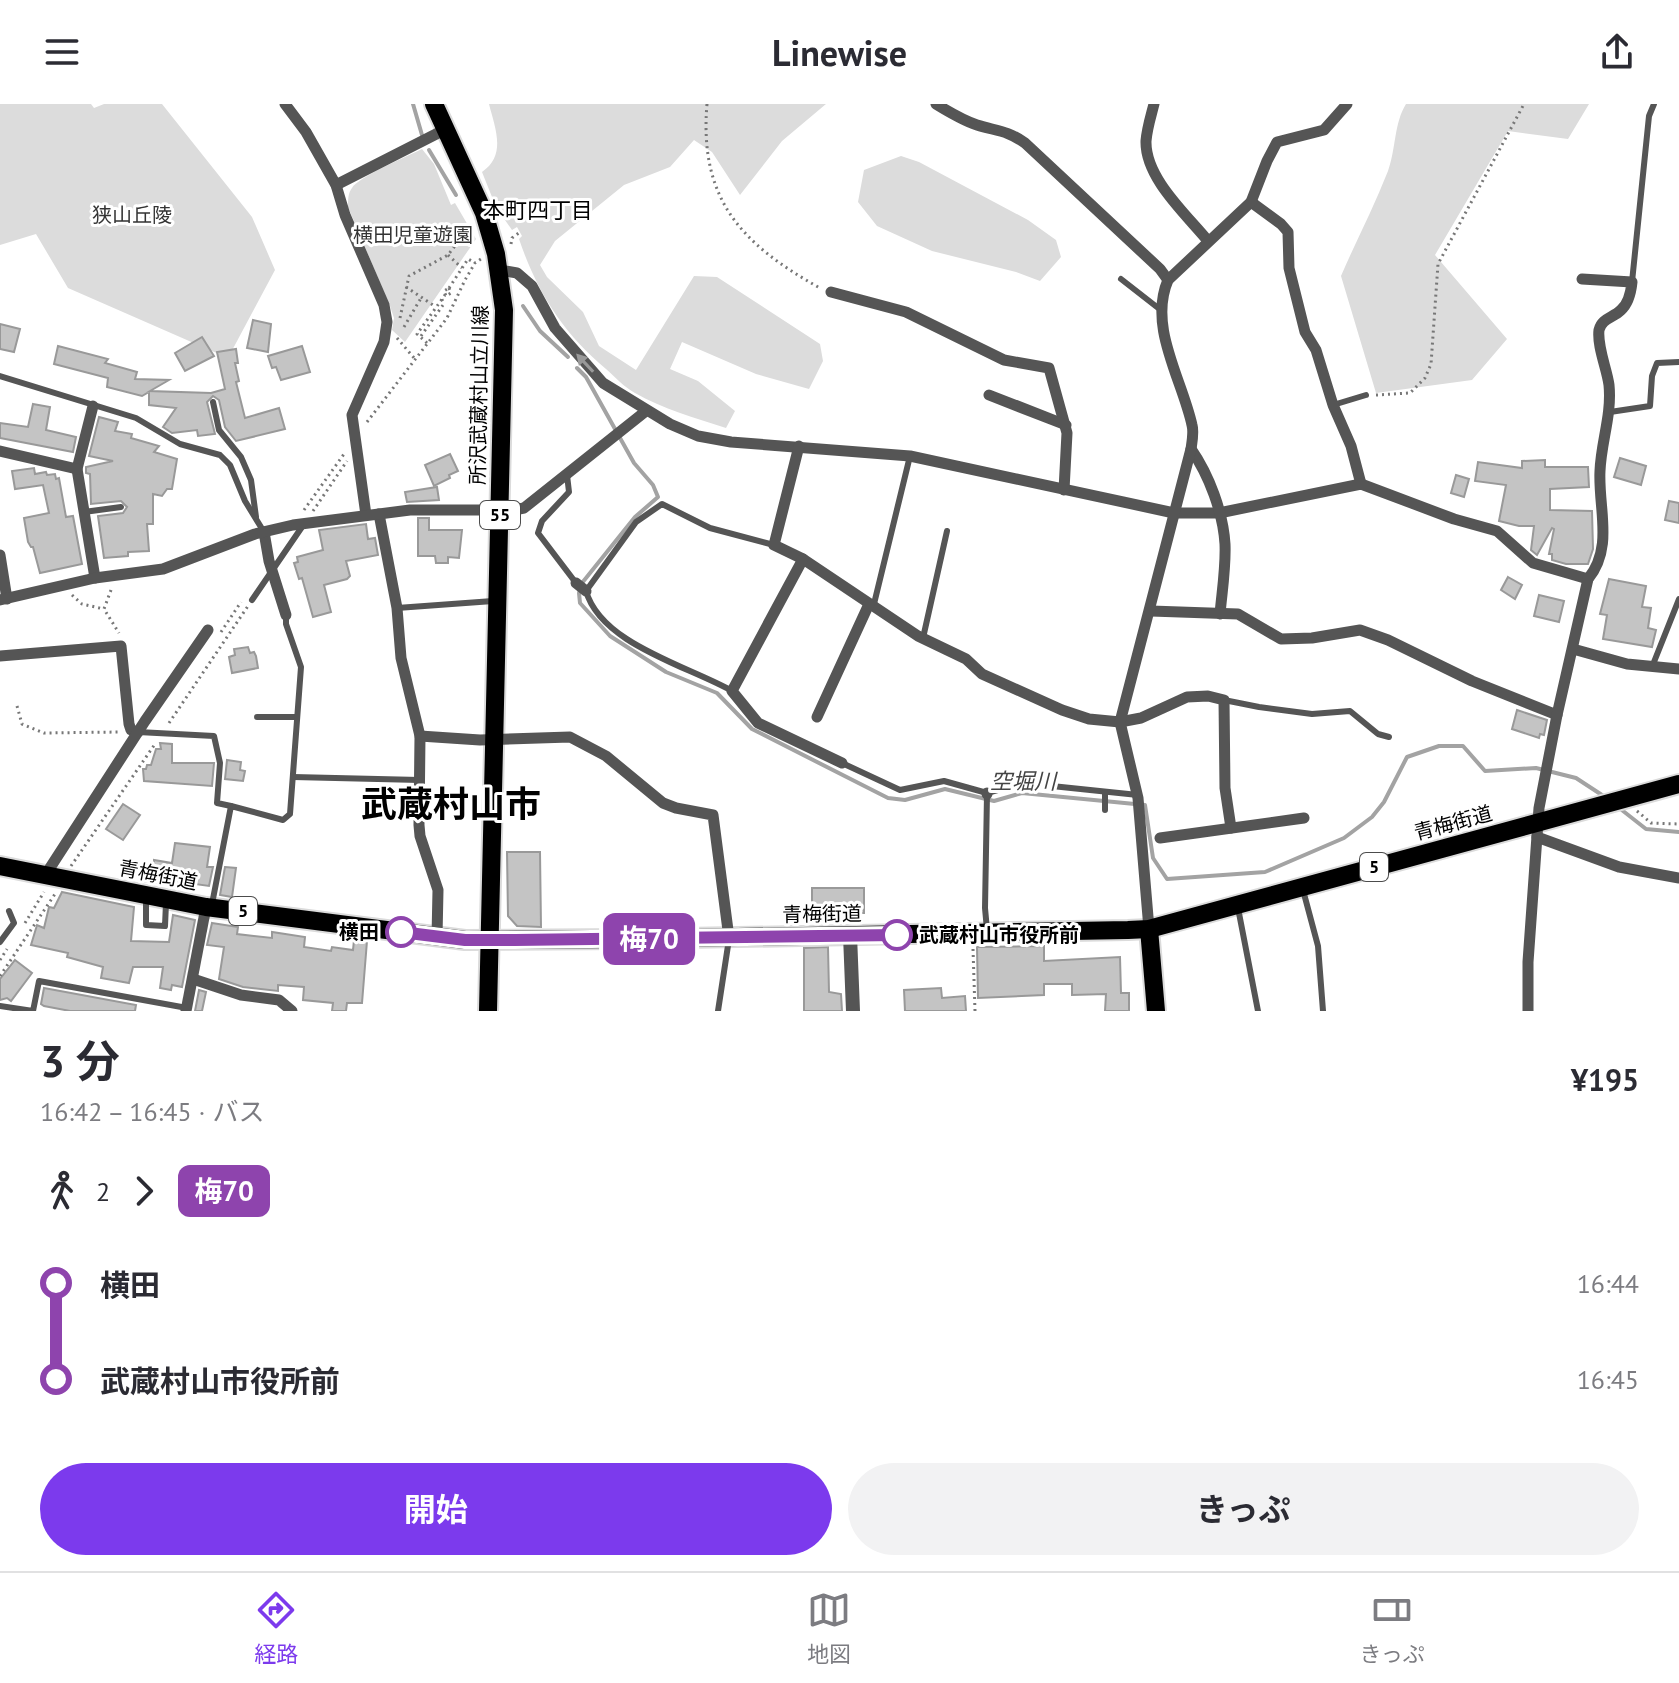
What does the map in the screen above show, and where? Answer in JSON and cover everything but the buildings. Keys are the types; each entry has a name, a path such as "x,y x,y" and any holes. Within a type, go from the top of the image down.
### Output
{"main road":[{"name":"所沢武蔵村山立川線","path":"434,104 484,213 504,310 488,1011"},
{"name":"青梅街道","path":"0,866 53,881 209,907 437,937 489,940 1149,929 1302,887 1538,830 1599,805 1679,784"},
{"path":"1149,929 1156,1011"}],"street":[{"path":"285,104 306,132 336,185 345,215 377,284 387,322 384,342 352,415 397,608 401,658 420,736 420,836 438,890 437,937"},
{"path":"936,104 954,116 1011,133 1025,143 1160,269 1168,280"},
{"path":"1154,104 1146,142 1148,157 1158,179 1208,241"},
{"path":"1149,929 1138,800 1120,722 1191,449 1193,427 1174,372 1162,311 1163,292 1168,280 1251,202 1277,142 1324,130 1347,104"},
{"path":"336,185 446,129"},
{"path":"1251,202 1288,232 1289,268 1305,332 1316,350 1333,405 1351,446 1361,484"},
{"path":"493,264 524,277 555,328 603,383 646,411 698,436 731,442 910,456 1174,513 1219,513 1361,484 1454,519 1497,531 1533,563 1588,579"},
{"path":"1528,1011 1528,962 1538,830 1547,771 1588,579 1596,570 1605,535 1600,471 1610,412 1609,386 1599,332 1603,322 1622,310 1630,296 1632,282 1582,279"},
{"path":"831,292 906,312 1004,360 1049,368 1066,425 1064,490"},
{"path":"989,395 1066,425"},
{"path":"93,406 77,469 95,578"},
{"path":"0,555 3,599 95,578 163,569 306,517 373,515 410,510 524,508 646,411"},
{"path":"799,446 774,545 803,559 923,638 966,659 982,674 1089,719 1120,722 1141,718 1187,697 1208,696 1224,700 1225,788 1231,828"},
{"path":"1191,449 1203,466 1219,513 1225,545 1220,614"},
{"path":"0,451 77,469"},
{"path":"264,532 286,615"},
{"path":"803,559 732,691 758,723 842,763"},
{"path":"576,583 586,591"},
{"path":"817,717 871,606"},
{"path":"1151,611 1238,614 1281,639 1312,638 1360,630 1388,640 1472,681 1557,715"},
{"path":"53,881 134,731 208,630"},
{"path":"0,656 121,646 134,731"},
{"path":"1573,649 1627,664 1679,669"},
{"path":"420,736 495,739 560,735 577,739 606,756 663,803 713,815 729,938"},
{"path":"1160,838 1304,818"},
{"path":"1538,830 1619,867 1679,878"},
{"path":"187,1010 209,907"},
{"path":"850,935 853,1011"},
{"path":"193,979 241,995 279,1000 292,1011"}],"lane":[{"path":"1632,282 1649,116 1654,104"},
{"path":"1121,279 1162,311"},
{"path":"1610,412 1650,406 1652,376 1657,363 1679,362"},
{"path":"0,376 143,421 180,444 220,455 230,465 245,501 264,532"},
{"path":"1333,405 1366,395"},
{"path":"213,402 219,430 241,457 251,480 256,517"},
{"path":"871,606 910,456"},
{"path":"567,475 569,492 542,521 538,533 576,583"},
{"path":"732,691 677,666 614,630 589,603 586,591 636,522 662,504 710,528 774,545"},
{"path":"84,512 121,507"},
{"path":"252,600 306,517"},
{"path":"923,638 947,531"},
{"path":"1652,667 1679,599"},
{"path":"397,608 497,601"},
{"path":"134,731 214,736 220,763 217,803 286,819 290,814 301,667 286,624 286,615"},
{"path":"1224,700 1312,714 1350,711 1378,734 1389,737"},
{"path":"257,717 296,717"},
{"path":"842,763 900,790 944,781 987,798 1023,783 1105,792 1138,800"},
{"path":"293,777 420,780"},
{"path":"1105,792 1105,810"},
{"path":"980,933 985,908 987,798"},
{"path":"209,907 231,806"},
{"path":"1302,887 1318,946 1323,1011"},
{"path":"146,895 146,925 165,926 167,899"},
{"path":"1238,905 1258,1011"},
{"path":"0,942 14,923 9,911"},
{"path":"718,1011 729,938"},
{"path":"0,1006 33,1011 39,981 187,1010"}],"path":[{"path":"707,104 704,136 708,159 713,180 730,217 790,272 831,292"},
{"path":"1366,395 1410,393 1425,378 1431,364 1438,264 1524,104"},
{"path":"509,250 512,238 520,232"},
{"path":"421,298 401,327 409,276 448,255 460,239"},
{"path":"448,255 462,268"},
{"path":"427,343 417,334 444,297 451,294 449,288 468,259 475,263 493,264"},
{"path":"362,429 453,309 475,263"},
{"path":"406,287 436,307"},
{"path":"421,337 443,305 444,297"},
{"path":"391,333 415,359"},
{"path":"349,447 347,460 306,517 349,447"},
{"path":"104,609 115,575"},
{"path":"63,586 82,604 104,609 121,637 121,646"},
{"path":"167,726 252,600"},
{"path":"17,706 22,724 36,731 134,731"},
{"path":"70,870 159,737"},
{"path":"1625,798 1647,821 1679,824"},
{"path":"0,976 53,881"},
{"path":"975,1011 980,933"}],"green space":[{"name":"狭山丘陵","path":"0,104 91,104 94,108 104,104 162,104 252,217 275,270 228,358 68,288 36,234 0,245"},
{"path":"489,104 826,104 782,141 740,195 712,152 694,140 670,167 624,185 555,241 540,265 547,277 583,312 599,346 636,370 694,276 717,277 820,344 823,361 809,389 756,374 682,342 670,369 698,381 735,411 726,428 657,404 620,382 564,326 534,277 517,227 512,230 496,207 482,172 490,165 497,149"},
{"path":"1406,104 1589,104 1568,139 1508,131 1435,255 1507,339 1472,380 1376,393 1341,276 1388,171 1399,119"},
{"name":"横田児童遊園","path":"422,149 434,164 451,205 455,203 476,239 405,342 392,330 394,318 390,306 348,207 348,199 356,183"},
{"path":"901,156 919,162 1028,220 1056,240 1061,257 1040,281 932,251 877,226 858,202 864,170"}],"waterway":[{"name":"空堀川","path":"413,104 422,135"},
{"name":"空堀川","path":"429,150 456,195"},
{"name":"空堀川","path":"523,306 540,331 568,357"},
{"name":"空堀川","path":"577,368 586,377 634,463 653,485 658,497 635,517 582,583 580,603 610,636 666,672 717,693 752,729 888,798 905,800 945,789 994,801 1022,793 1145,805 1153,858 1167,879 1265,872 1344,838 1372,817 1384,802 1407,757 1439,746 1463,746 1485,771 1536,768 1576,778 1605,797"},
{"name":"空堀川","path":"1618,807 1646,829 1679,832"}],"bus line":[{"name":"梅70","path":"401,932 465,940 897,935"}],"place":[{"name":"横田","path":"401,932"},
{"name":"武蔵村山市役所前","path":"897,935"}],"district":[{"name":"本町四丁目","path":"538,210"},
{"name":"武蔵村山市","path":"451,804"}]}
